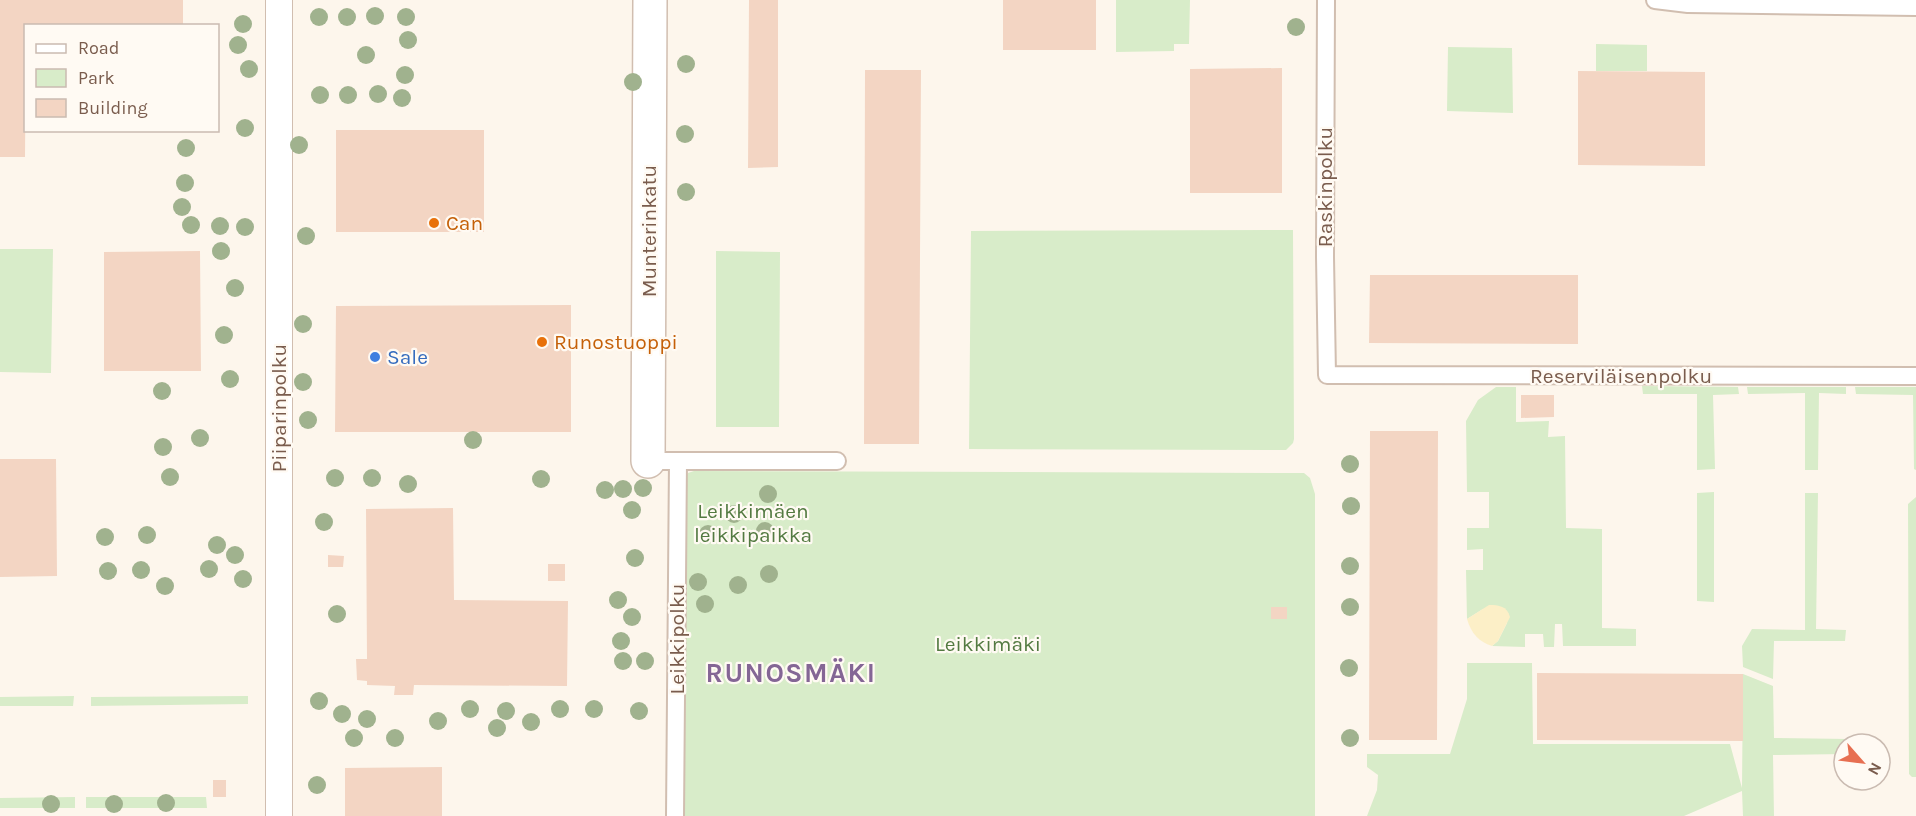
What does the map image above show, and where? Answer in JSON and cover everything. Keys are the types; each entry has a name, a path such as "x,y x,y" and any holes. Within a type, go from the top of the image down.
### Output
{"street":[{"name":"Piiparinpolku","path":"279,0 279,816"},
{"name":"Munterinkatu","path":"650,0 663,461"}],"lane":[{"name":"Raskinpolku","path":"1326,0 1324,205 1327,375"},
{"path":"1655,0 1688,4 1916,7"},
{"name":"Reserviläisenpolku","path":"1327,375 1916,376"},
{"path":"663,461 837,460"},
{"name":"Leikkipolku","path":"663,461 675,816"}],"green space":[{"path":"1116,0 1190,0 1189,44 1174,44 1174,51 1116,52"},
{"path":"1596,44 1647,45 1647,71 1596,71"},
{"path":"1448,47 1512,48 1513,113 1447,111"},
{"path":"1293,230 1294,439 1286,450 969,449 971,231"},
{"path":"0,249 53,249 51,373 0,372"},
{"path":"716,251 780,252 779,427 716,427"},
{"path":"1642,386 1738,387 1739,394 1713,395 1715,469 1697,470 1697,394 1643,394"},
{"path":"1496,387 1516,387 1516,422 1549,421 1548,437 1565,436 1566,528 1602,529 1602,628 1636,629 1636,646 1563,646 1562,624 1555,624 1554,647 1544,647 1543,634 1525,634 1525,647 1492,646 1498,641 1507,623 1483,609 1467,619 1466,570 1483,570 1483,549 1467,550 1467,528 1489,528 1489,492 1467,492 1466,421 1478,400"},
{"path":"1747,387 1846,387 1846,394 1819,393 1818,470 1805,470 1805,393 1748,394"},
{"path":"1855,387 1916,387 1916,470 1914,469 1913,395 1856,394"},
{"name":"Leikkimäki","path":"694,471 1304,473 1310,478 1315,494 1315,816 684,816 684,482 688,473"},
{"path":"1714,492 1714,602 1697,601 1697,493"},
{"path":"1805,493 1818,493 1816,629 1846,630 1845,641 1774,641 1773,679 1743,667 1742,646 1752,629 1805,630"},
{"path":"1916,497 1916,777 1912,777 1909,774 1908,504"},
{"path":"1467,663 1532,663 1533,744 1730,744 1742,788 1743,674 1773,686 1774,738 1832,739 1832,754 1773,755 1774,816 1743,816 1742,791 1684,816 1367,816 1377,790 1378,775 1367,767 1367,754 1450,754 1467,699"},
{"path":"74,696 73,706 0,706 0,697"},
{"path":"248,696 248,704 91,706 91,697"},
{"path":"75,797 75,808 0,808 0,798"},
{"path":"86,797 206,797 207,808 86,808"}],"sand":[{"path":"1489,605 1502,607 1507,610 1510,617 1498,641 1492,646 1476,636 1467,619"}],"building":[{"path":"0,0 183,0 183,24 24,24 25,157 0,157"},
{"path":"749,0 778,0 778,167 748,168"},
{"path":"1003,0 1096,0 1096,50 1003,50"},
{"path":"1282,68 1282,193 1190,193 1190,69"},
{"path":"865,70 921,70 919,444 864,444"},
{"path":"1578,71 1705,72 1705,166 1578,165"},
{"path":"336,130 484,130 484,232 336,232"},
{"path":"200,251 201,371 104,371 104,252"},
{"path":"1370,275 1578,275 1578,344 1369,343"},
{"path":"571,305 571,432 335,432 336,306"},
{"path":"1521,395 1554,395 1554,417 1521,418"},
{"path":"1370,431 1438,431 1437,740 1369,740"},
{"path":"0,459 56,459 57,576 0,577"},
{"path":"453,508 454,600 568,601 567,686 414,685 413,695 394,695 395,686 367,685 367,681 357,680 356,659 367,659 366,509"},
{"path":"328,555 344,556 343,567 328,567"},
{"path":"548,564 565,564 565,581 548,581"},
{"path":"1271,607 1287,607 1287,619 1271,619"},
{"path":"1537,673 1743,674 1743,741 1537,740"},
{"path":"442,767 442,816 345,816 345,768"},
{"path":"213,780 226,780 226,797 213,797"}],"place":[{"name":"Can","path":"434,223"},
{"name":"Runostuoppi","path":"542,342"},
{"name":"Sale","path":"375,357"}],"district":[{"name":"RUNOSMÄKI","path":"791,673"}],"park label":[{"name":"Leikkimäen leikkipaikka","path":"753,523"}]}
